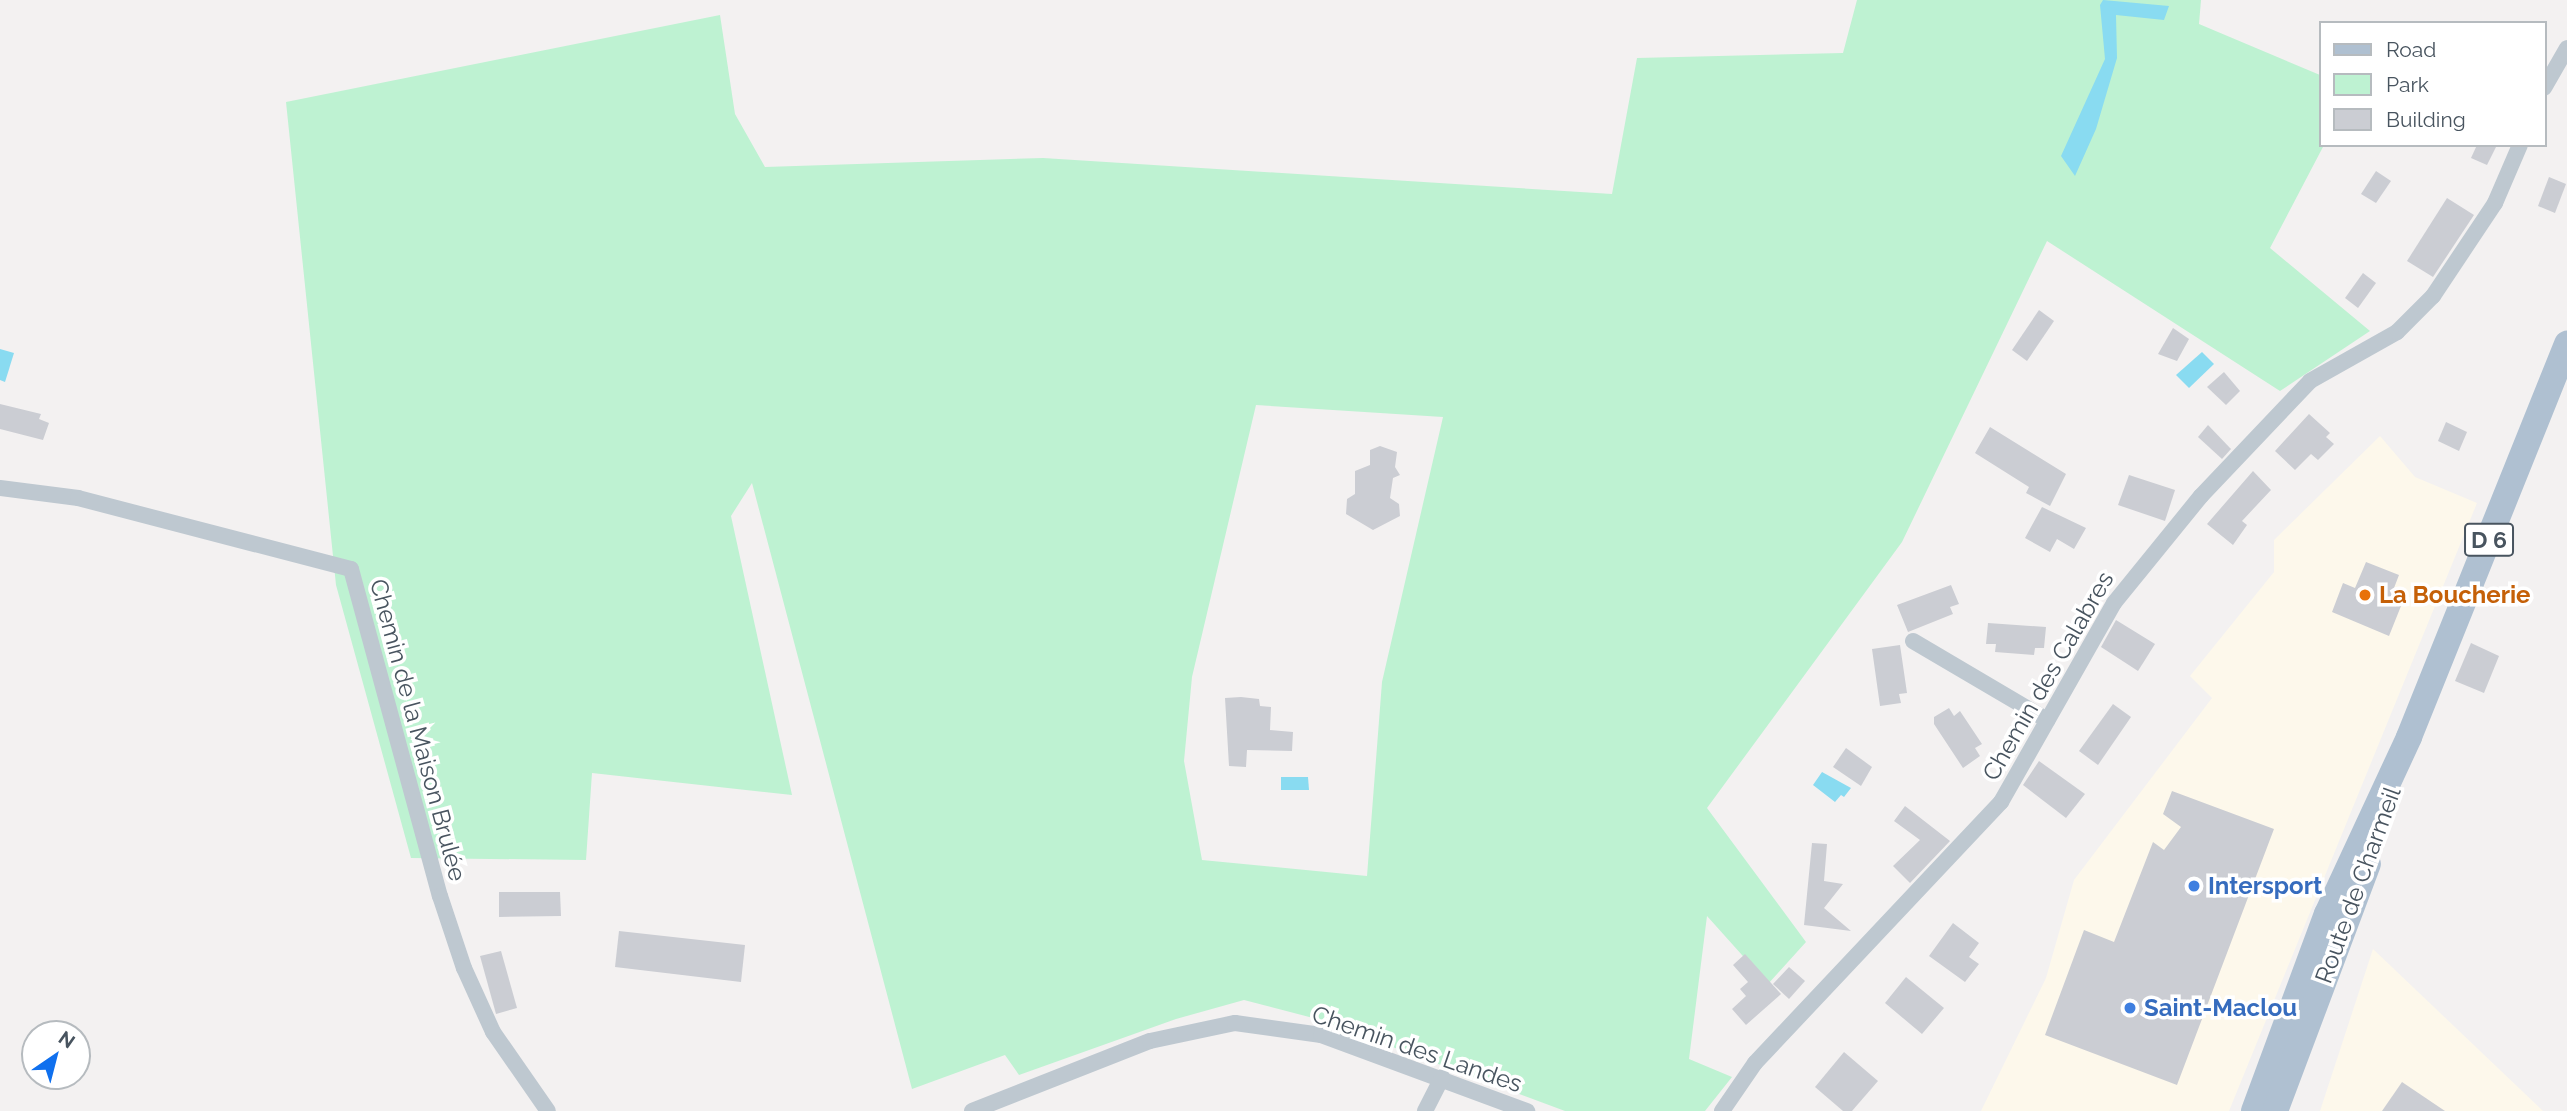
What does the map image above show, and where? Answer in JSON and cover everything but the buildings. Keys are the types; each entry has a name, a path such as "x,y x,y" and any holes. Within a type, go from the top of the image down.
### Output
{"main road":[{"name":"Route de Charmeil","path":"2254,1111 2327,914 2409,737 2567,342"},
{"name":"Route de Charmeil","path":"2275,1111 2376,842 2409,737"}],"street":[{"path":"2546,85 2567,48"},
{"name":"Chemin des Calabres","path":"1722,1111 1755,1063 1967,843 2001,802 2140,566 2309,381 2398,332 2433,296 2495,203 2519,147"},
{"name":"Chemin de la Maison Brulée","path":"0,488 78,498 351,569 440,896 464,968 493,1032 548,1111"},
{"path":"1913,641 2047,720"},
{"name":"Chemin des Landes","path":"972,1111 1150,1041 1235,1023 1321,1035 1442,1077 1527,1111"},
{"path":"1425,1111 1442,1077"}],"shaded area":[{"path":"2380,436 2415,477 2477,503 2229,1111 1981,1111 2046,978 2074,880 2212,698 2190,676 2274,572 2274,540"},
{"path":"2373,949 2543,1111 2320,1111"}],"green space":[{"path":"1857,0 2201,0 2199,24 2318,74 2318,147 2323,147 2270,248 2370,331 2280,391 2047,241 1902,542 1707,808 1806,942 1768,984 1707,916 1689,1059 1732,1077 1705,1111 1565,1111 1317,1019 1244,1000 1176,1019 1019,1075 1005,1055 912,1089 752,483 731,516 792,795 592,773 586,860 411,858 336,585 286,102 720,15 735,114 765,167 1043,158 1612,194 1637,58 1843,53","holes":["1256,405 1443,417 1382,682 1367,876 1202,860 1184,761 1192,677"]}],"water":[{"path":"2103,0 2169,6 2164,20 2116,15 2117,58 2096,129 2075,176 2061,156 2105,59 2100,5"},
{"path":"0,349 14,353 5,382 0,380"},
{"path":"2202,352 2214,364 2189,388 2176,375"},
{"path":"1822,772 1851,788 1844,797 1841,795 1835,802 1813,785"},
{"path":"1281,777 1308,777 1309,790 1281,790"}],"place":[{"name":"La Boucherie","path":"2365,595"},
{"name":"Intersport","path":"2194,886"},
{"name":"Saint-Maclou","path":"2130,1008"}]}
